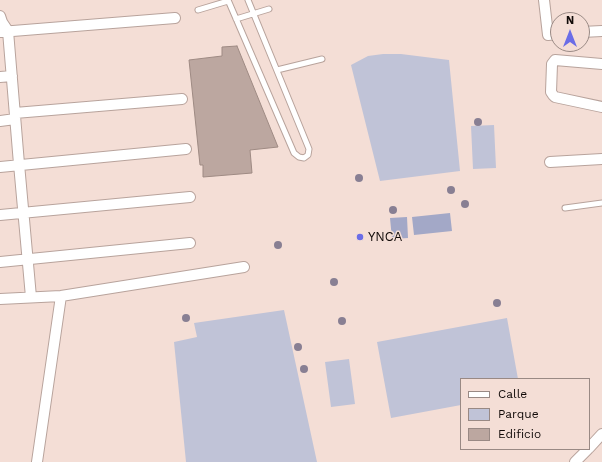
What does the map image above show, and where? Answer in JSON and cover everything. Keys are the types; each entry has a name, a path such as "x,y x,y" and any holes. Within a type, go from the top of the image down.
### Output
{"street":[{"path":"544,0 548,35 550,35"},
{"path":"0,16 12,76 31,297"},
{"path":"4,32 175,18"},
{"path":"590,32 602,31"},
{"path":"602,64 555,60 552,64 551,92 555,97 602,107"},
{"path":"0,77 12,76"},
{"path":"0,121 15,116 182,99"},
{"path":"0,166 186,149"},
{"path":"550,162 602,159"},
{"path":"0,215 190,197"},
{"path":"0,262 190,243"},
{"path":"0,299 61,296 244,267"},
{"path":"37,462 61,296"},
{"path":"590,446 602,434"},
{"path":"575,462 586,450"}],"lane":[{"path":"198,10 228,0 294,153 299,157 304,158 308,154 309,149 248,0"},
{"path":"236,19 269,9"},
{"path":"276,70 322,59"},
{"path":"565,208 602,203"}],"green space":[{"path":"401,54 449,60 460,171 380,181 351,65 368,56"},
{"path":"494,125 496,168 473,169 471,126"},
{"path":"284,310 317,462 186,462 174,342 197,337 194,323"},
{"path":"507,318 518,378 460,378 460,405 391,418 377,342"},
{"path":"349,359 355,404 331,407 325,362"}],"shaded area":[{"path":"450,213 452,231 414,235 412,217"},
{"path":"407,217 408,238 392,239 390,218"}],"building":[{"path":"237,46 278,147 250,150 252,173 203,177 203,165 200,165 189,60 222,56 222,47"}],"place":[{"name":"YNCA","path":"360,237"}]}
